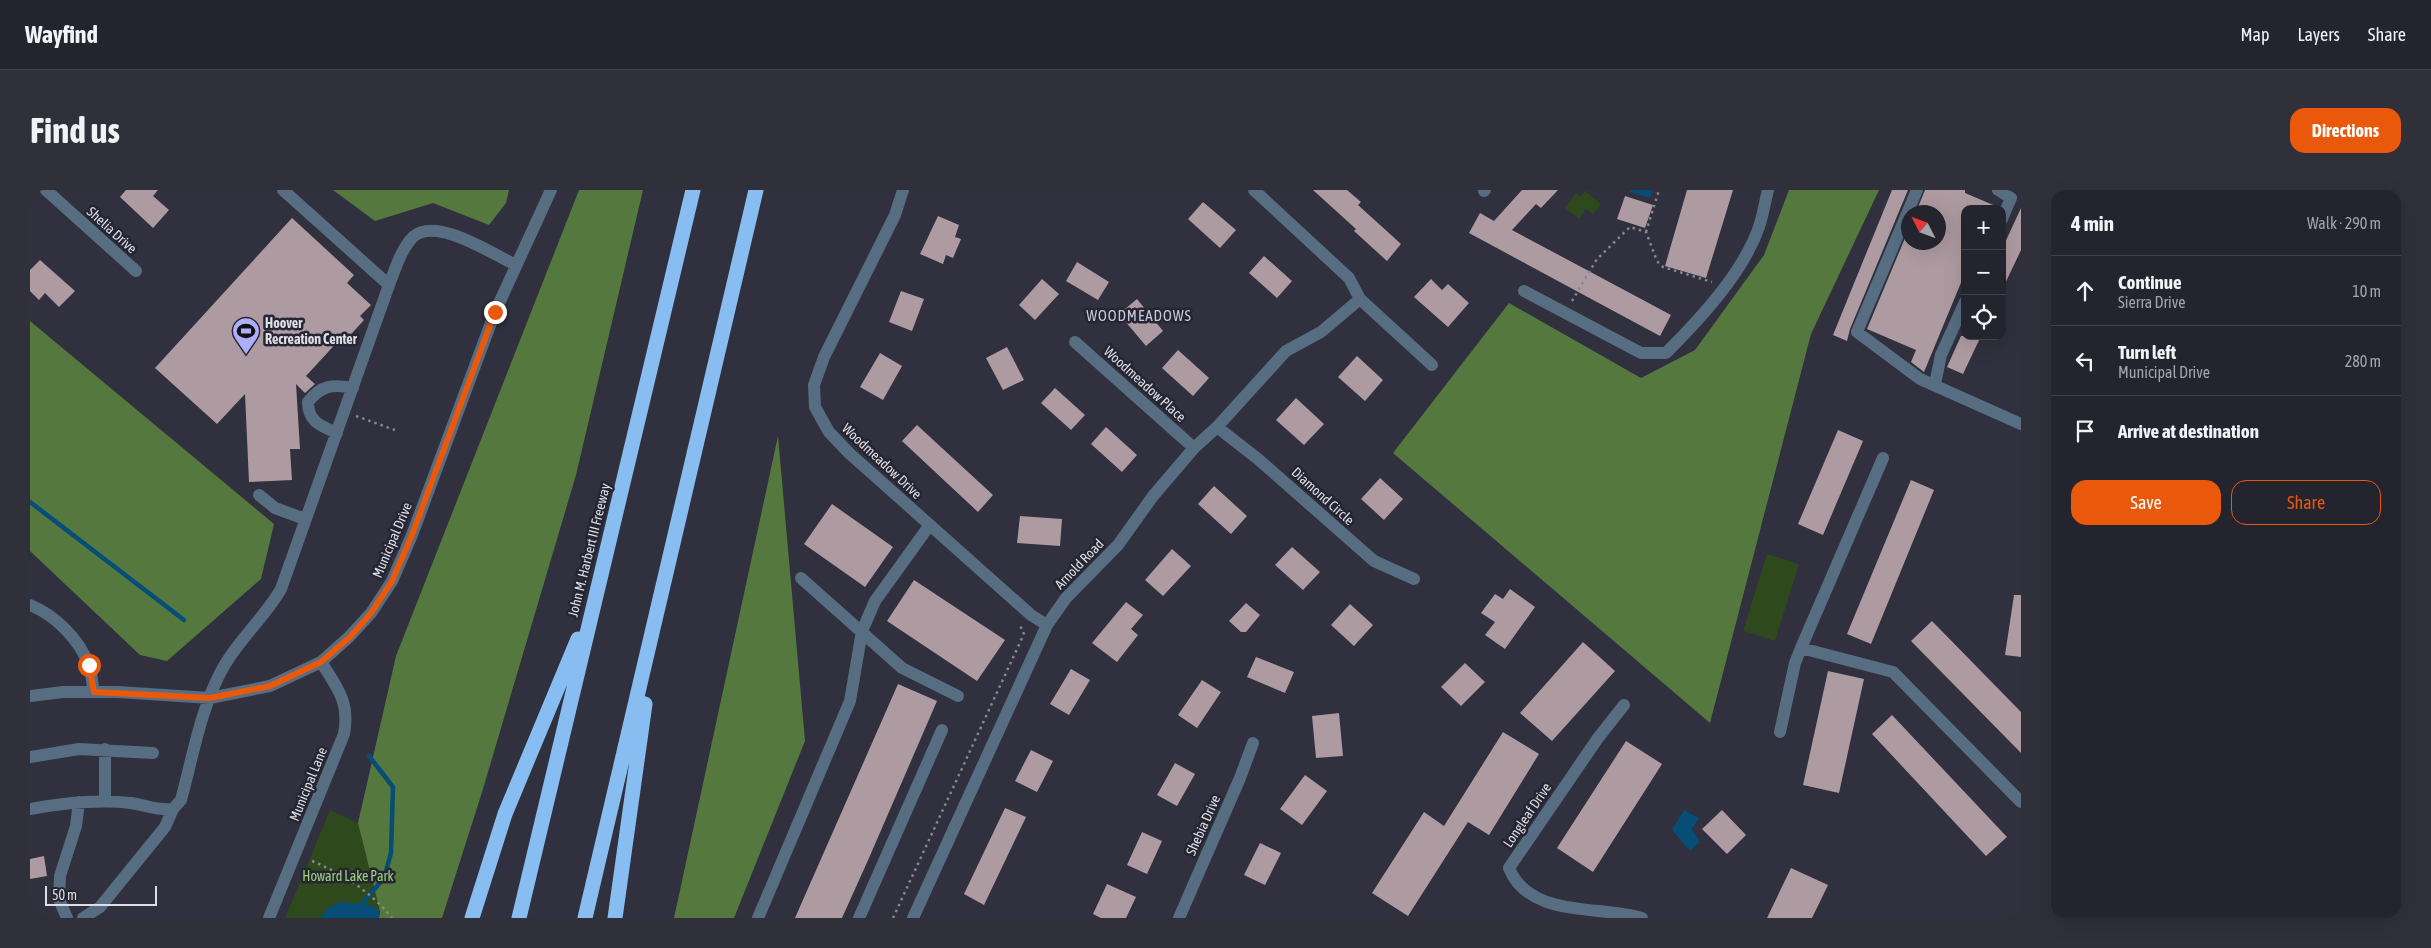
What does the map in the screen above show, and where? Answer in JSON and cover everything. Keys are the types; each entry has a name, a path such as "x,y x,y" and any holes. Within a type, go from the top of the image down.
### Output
{"highway":[{"name":"John M. Harbert III Freeway","path":"519,918 693,190"},
{"path":"585,918 756,190"},
{"path":"472,918 505,814 594,601"},
{"path":"615,918 657,616"}],"street":[{"name":"Shelia Drive","path":"46,190 136,271"},
{"path":"284,190 389,285"},
{"name":"Municipal Drive","path":"30,696 63,692 94,692 210,698 270,686 321,662 350,637 371,613 392,581 415,526 495,312 552,190"},
{"name":"Woodmeadow Drive","path":"904,190 877,253 824,358 814,385 815,407 829,432 929,526 1030,616 1047,625"},
{"path":"1524,291 1641,352 1666,353 1689,330 1738,269 1759,228 1768,190"},
{"path":"1917,190 1857,332 1920,379 1936,384 2021,424"},
{"path":"1998,190 2012,198 2006,211"},
{"path":"1262,192 1350,278 1360,300 1432,365"},
{"path":"83,918 100,907 165,827 173,809 181,800 189,766 210,698 224,667 236,648 268,610 281,589 389,285 404,249 414,236 426,231 438,230 467,241 516,265"},
{"name":"Arnold Road","path":"913,918 1047,625 1066,598 1118,545 1153,496 1194,448 1286,351 1321,332 1360,300"},
{"path":"1936,384 1941,355 1961,311"},
{"name":"Woodmeadow Place","path":"1075,342 1194,448"},
{"path":"337,433 319,425 311,418 308,402 316,392 325,387 336,385 353,388"},
{"name":"Diamond Circle","path":"1216,426 1258,459 1374,561 1414,579"},
{"path":"1780,732 1795,663 1883,458"},
{"path":"259,495 275,508 305,519"},
{"path":"758,918 850,701 862,631 875,601 929,526"},
{"path":"800,578 902,668 958,696"},
{"path":"30,605 46,612 63,627 80,649 89,665 94,692"},
{"path":"1801,648 1893,672 2021,802"},
{"name":"Municipal Lane","path":"269,918 344,734 347,718 345,703 321,662"},
{"name":"Longleaf Drive","path":"1624,705 1598,738 1509,868 1520,888 1535,899 1553,905 1642,918"},
{"path":"859,918 942,730"},
{"name":"Shebia Drive","path":"1179,918 1240,778 1253,743"},
{"path":"30,757 79,749 153,753"},
{"path":"105,749 105,802"},
{"path":"30,809 79,802 105,802 132,803 165,810 173,809"},
{"path":"67,918 59,899 60,876 76,826 79,802"}],"path":[{"path":"1659,190 1646,232 1657,261 1663,266 1724,286"},
{"path":"1565,313 1597,259 1630,227 1646,232"},
{"path":"344,412 395,430"},
{"path":"893,918 1023,636 1021,626 1014,620"},
{"path":"312,861 336,871 356,884 385,909 392,918"}],"green space":[{"path":"333,190 509,190 506,203 489,225 433,203 375,221"},
{"path":"579,190 643,190 576,475 483,789 442,918 379,918 380,911 358,823 396,656"},
{"path":"1789,190 1879,190 1811,334 1710,723 1393,453 1509,303 1641,378 1695,350 1764,255"},
{"path":"1585,191 1601,204 1593,214 1586,209 1579,218 1565,208 1576,193 1580,197"},
{"path":"30,321 274,524 261,579 167,661 140,655 30,551"},
{"path":"778,436 805,741 734,918 674,918"},
{"path":"1767,554 1799,564 1775,641 1743,631"},
{"name":"Howard Lake Park","path":"330,810 358,823 440,918 285,918"}],"water":[{"path":"1631,190 1652,190 1650,198 1630,192"},
{"path":"1684,810 1699,818 1692,829 1700,842 1690,851 1672,830"},
{"path":"341,902 371,905 380,912 379,918 320,918 328,908"}],"building":[{"path":"126,190 158,190 153,196 169,210 153,228 120,197"},
{"path":"1313,190 1347,190 1361,202 1358,205 1401,244 1387,261 1354,231 1356,229"},
{"path":"1522,190 1558,190 1541,208 1536,204 1512,230 1671,315 1660,336 1469,233 1480,213 1494,221"},
{"path":"1687,190 1733,190 1706,278 1665,266"},
{"path":"1892,190 1908,190 1850,329 1847,341 1833,335"},
{"path":"1925,190 1965,190 1965,193 1993,205 1961,205 1961,283 1924,372 1911,362 1916,350 1867,329 1901,248 1901,250 1946,250 1946,205 1919,205"},
{"path":"1625,196 1653,205 1645,228 1617,219"},
{"path":"1203,202 1236,230 1220,248 1188,219"},
{"path":"2021,208 2021,250 2006,282 2006,250 2006,240"},
{"path":"938,216 959,225 955,237 961,239 953,258 946,255 943,264 920,254"},
{"name":"Hoover Recreation Center","path":"292,218 354,275 347,283 371,305 360,316 364,320 344,342 340,339 306,376 315,384 305,393 296,384 300,449 290,449 292,480 249,482 245,394 217,424 155,368"},
{"path":"1264,256 1292,281 1277,298 1249,273"},
{"path":"40,260 75,291 59,307 45,293 39,300 30,291 30,270"},
{"path":"1077,262 1109,282 1098,300 1066,281"},
{"path":"1042,279 1059,294 1035,320 1019,305"},
{"path":"1431,279 1442,290 1448,284 1469,303 1448,327 1414,297"},
{"path":"901,291 924,299 912,331 889,322"},
{"path":"1137,299 1163,331 1146,346 1119,314"},
{"path":"1961,336 1961,340 1979,340 1963,374 1947,367"},
{"path":"1007,347 1024,380 1003,390 986,358"},
{"path":"1178,350 1209,378 1193,396 1162,368"},
{"path":"880,353 902,366 883,400 860,387"},
{"path":"1357,356 1383,380 1365,401 1338,377"},
{"path":"1055,388 1085,415 1071,430 1041,403"},
{"path":"1296,398 1324,424 1304,445 1276,420"},
{"path":"917,425 993,495 978,512 902,441"},
{"path":"1106,427 1137,455 1122,472 1091,444"},
{"path":"1838,430 1863,441 1823,535 1798,524"},
{"path":"1380,478 1403,499 1384,520 1361,499"},
{"path":"1911,480 1934,490 1871,644 1847,634"},
{"path":"1214,486 1247,516 1231,534 1198,504"},
{"path":"832,504 893,547 865,587 804,544"},
{"path":"1020,516 1062,519 1060,546 1017,543"},
{"path":"1292,547 1320,572 1303,590 1275,565"},
{"path":"1172,549 1191,566 1163,596 1145,580"},
{"path":"914,580 1005,640 977,681 887,621"},
{"path":"1510,589 1535,607 1505,649 1485,635 1495,622 1481,613 1495,594 1503,599"},
{"path":"2014,595 2021,595 2021,657 2005,655"},
{"path":"1126,602 1143,615 1131,629 1138,635 1117,662 1092,643"},
{"path":"1246,603 1260,615 1246,632 1241,632 1229,621"},
{"path":"1350,604 1373,625 1354,646 1331,625"},
{"path":"1932,621 2021,712 2021,753 1911,641"},
{"path":"1583,642 1615,671 1552,741 1520,713"},
{"path":"1256,657 1294,672 1285,693 1247,677"},
{"path":"1465,663 1485,682 1461,706 1441,687"},
{"path":"1071,669 1090,680 1069,715 1050,704"},
{"path":"1828,671 1864,679 1839,793 1803,785"},
{"path":"1202,680 1221,692 1197,728 1178,715"},
{"path":"898,684 937,701 869,858 842,918 795,918"},
{"path":"1339,713 1343,756 1316,758 1312,716"},
{"path":"1892,715 2007,837 1986,856 1872,734"},
{"path":"1503,732 1539,754 1489,835 1468,822 1408,916 1372,893 1424,812 1444,826"},
{"path":"1626,741 1662,764 1593,872 1557,848"},
{"path":"1031,750 1053,761 1037,792 1015,781"},
{"path":"1175,763 1195,774 1177,806 1157,795"},
{"path":"1305,775 1327,791 1302,825 1280,809"},
{"path":"1005,808 1026,817 984,905 964,894"},
{"path":"1722,810 1746,835 1727,854 1702,829"},
{"path":"1142,832 1162,841 1147,874 1127,865"},
{"path":"1260,843 1281,853 1265,885 1244,875"},
{"path":"44,856 47,876 30,879 30,859"},
{"path":"1791,868 1828,885 1812,918 1767,918"},
{"path":"1107,884 1136,897 1126,918 1101,918 1093,914"}],"waterway":[{"path":"30,502 184,620"},
{"path":"361,905 384,878 391,853 393,787 369,756"}],"place":[{"name":"Hoover Recreation Center","path":"246,355"}],"district":[{"name":"WOODMEADOWS","path":"1139,316"}],"route":[{"path":"89,665 94,692 210,698 270,686 321,662 350,637 371,613 392,581 412,535 495,312"}]}
